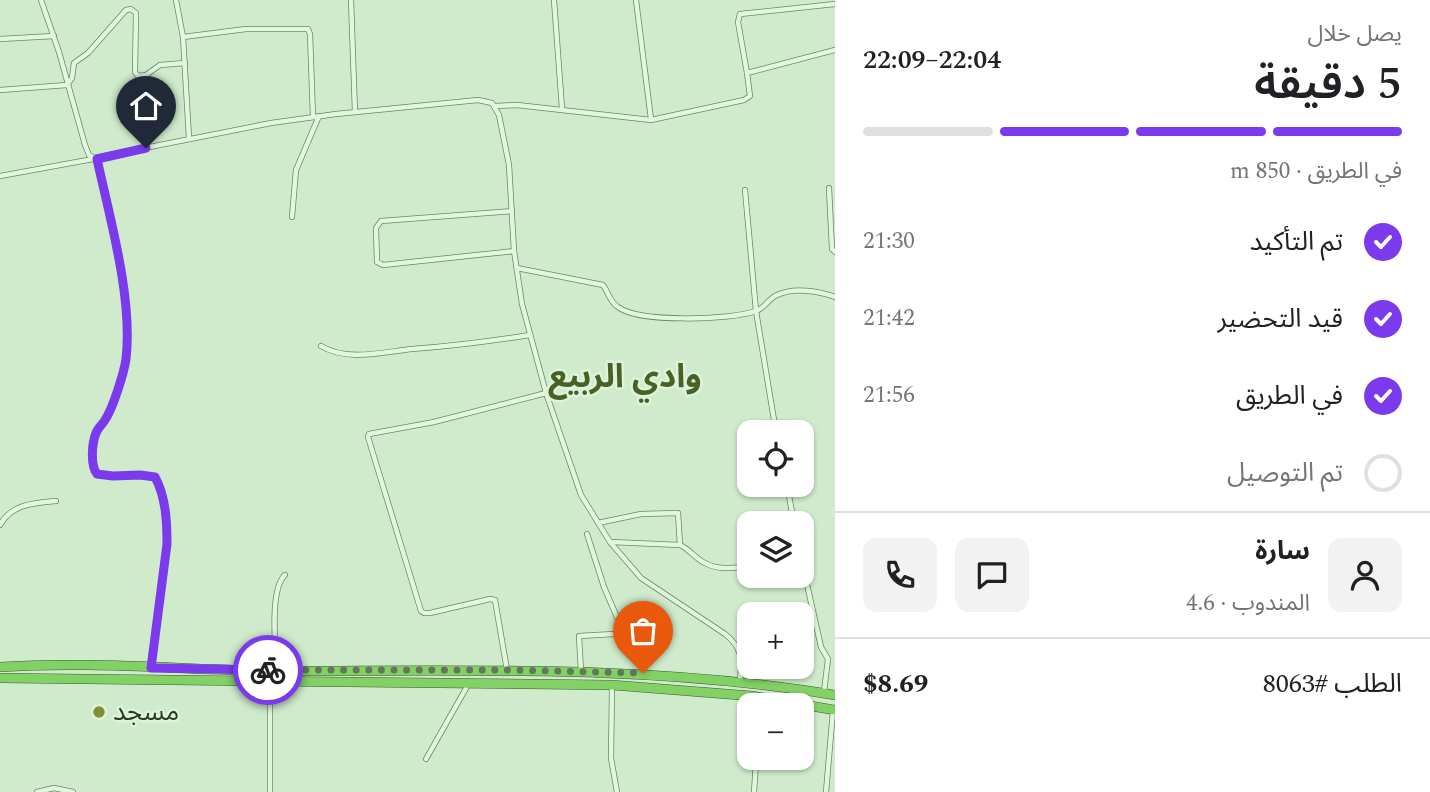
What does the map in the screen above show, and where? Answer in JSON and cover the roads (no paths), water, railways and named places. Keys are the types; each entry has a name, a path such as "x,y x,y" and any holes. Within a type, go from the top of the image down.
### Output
{"highway":[{"path":"0,667 82,665 276,671 507,670 643,673 835,695"},
{"path":"0,678 611,685 737,699"},
{"path":"814,708 834,710"}],"street":[{"path":"41,0 85,145 89,155 96,159 119,263 125,312 124,373 107,417 96,434 92,466 97,474 155,477 161,492 167,526 151,668"},
{"path":"176,0 183,37 190,138"},
{"path":"351,0 355,112"},
{"path":"554,0 562,108"},
{"path":"636,0 651,120"},
{"path":"0,176 316,116 478,100 496,106 506,104 562,108 651,120 748,99 750,96 747,72 737,22 740,14 835,4"},
{"path":"67,85 72,78 74,63 88,53 126,10 131,9 136,13 135,72 138,76 146,75 160,65 185,63"},
{"path":"183,37 246,29 308,29 316,116 296,170 292,217"},
{"path":"0,39 54,36"},
{"path":"747,72 835,50"},
{"path":"0,90 67,85"},
{"path":"496,106 508,159 514,251 530,335 573,475 610,542 640,578 725,634 737,645 743,659 739,682"},
{"path":"829,188 831,239 835,252"},
{"path":"746,190 756,311 774,420"},
{"path":"512,211 381,221 376,228 377,262 383,265 514,251"},
{"path":"517,268 603,285 611,301 633,314 711,318 756,311 776,295 783,293 802,290 835,297"},
{"path":"321,346 339,353 369,354 530,335"},
{"path":"507,670 495,600 424,614 421,611 368,437 369,433 434,422 546,393"},
{"path":"0,525 12,510 30,504 56,501"},
{"path":"598,523 641,514 678,513 680,544"},
{"path":"581,672 579,636 614,634 619,622 604,587 587,534"},
{"path":"610,542 680,544 703,562 722,569 737,567"},
{"path":"276,671 276,592 285,575"},
{"path":"808,588 821,648 828,659 824,693"},
{"path":"270,680 270,792"},
{"path":"426,759 469,682"},
{"path":"611,685 611,758 617,792"},
{"path":"826,792 834,710"},
{"path":"754,792 756,770"},
{"path":"37,792 46,788 73,792"}],"place":[{"name":"مسجد","path":"99,712"}],"district":[{"name":"وادي الربيع","path":"625,377"}]}
